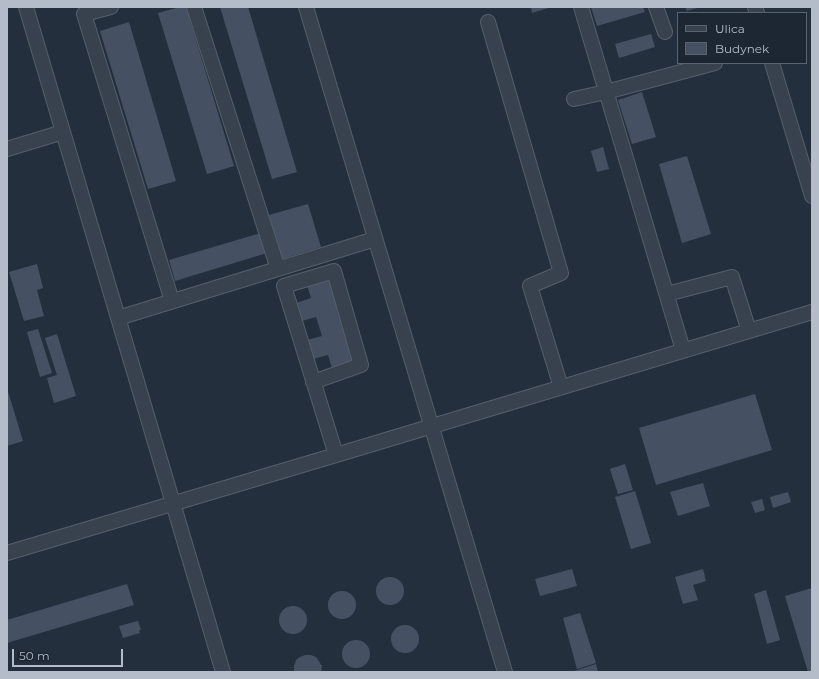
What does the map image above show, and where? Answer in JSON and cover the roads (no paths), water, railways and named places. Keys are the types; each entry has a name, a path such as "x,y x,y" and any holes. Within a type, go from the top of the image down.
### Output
{"lane":[{"path":"26,7 223,672"},
{"path":"111,7 84,14 172,301"},
{"path":"194,7 278,269"},
{"path":"306,7 505,672"},
{"path":"581,7 683,350"},
{"path":"656,7 665,32"},
{"path":"488,22 562,273 530,286 562,387"},
{"path":"574,98 606,92 711,64"},
{"path":"772,64 812,196"},
{"path":"7,149 63,132"},
{"path":"118,318 376,239"},
{"path":"313,382 361,365 334,271 284,286 313,382 336,455"},
{"path":"666,294 732,277 749,331"},
{"path":"7,553 812,312"}]}
